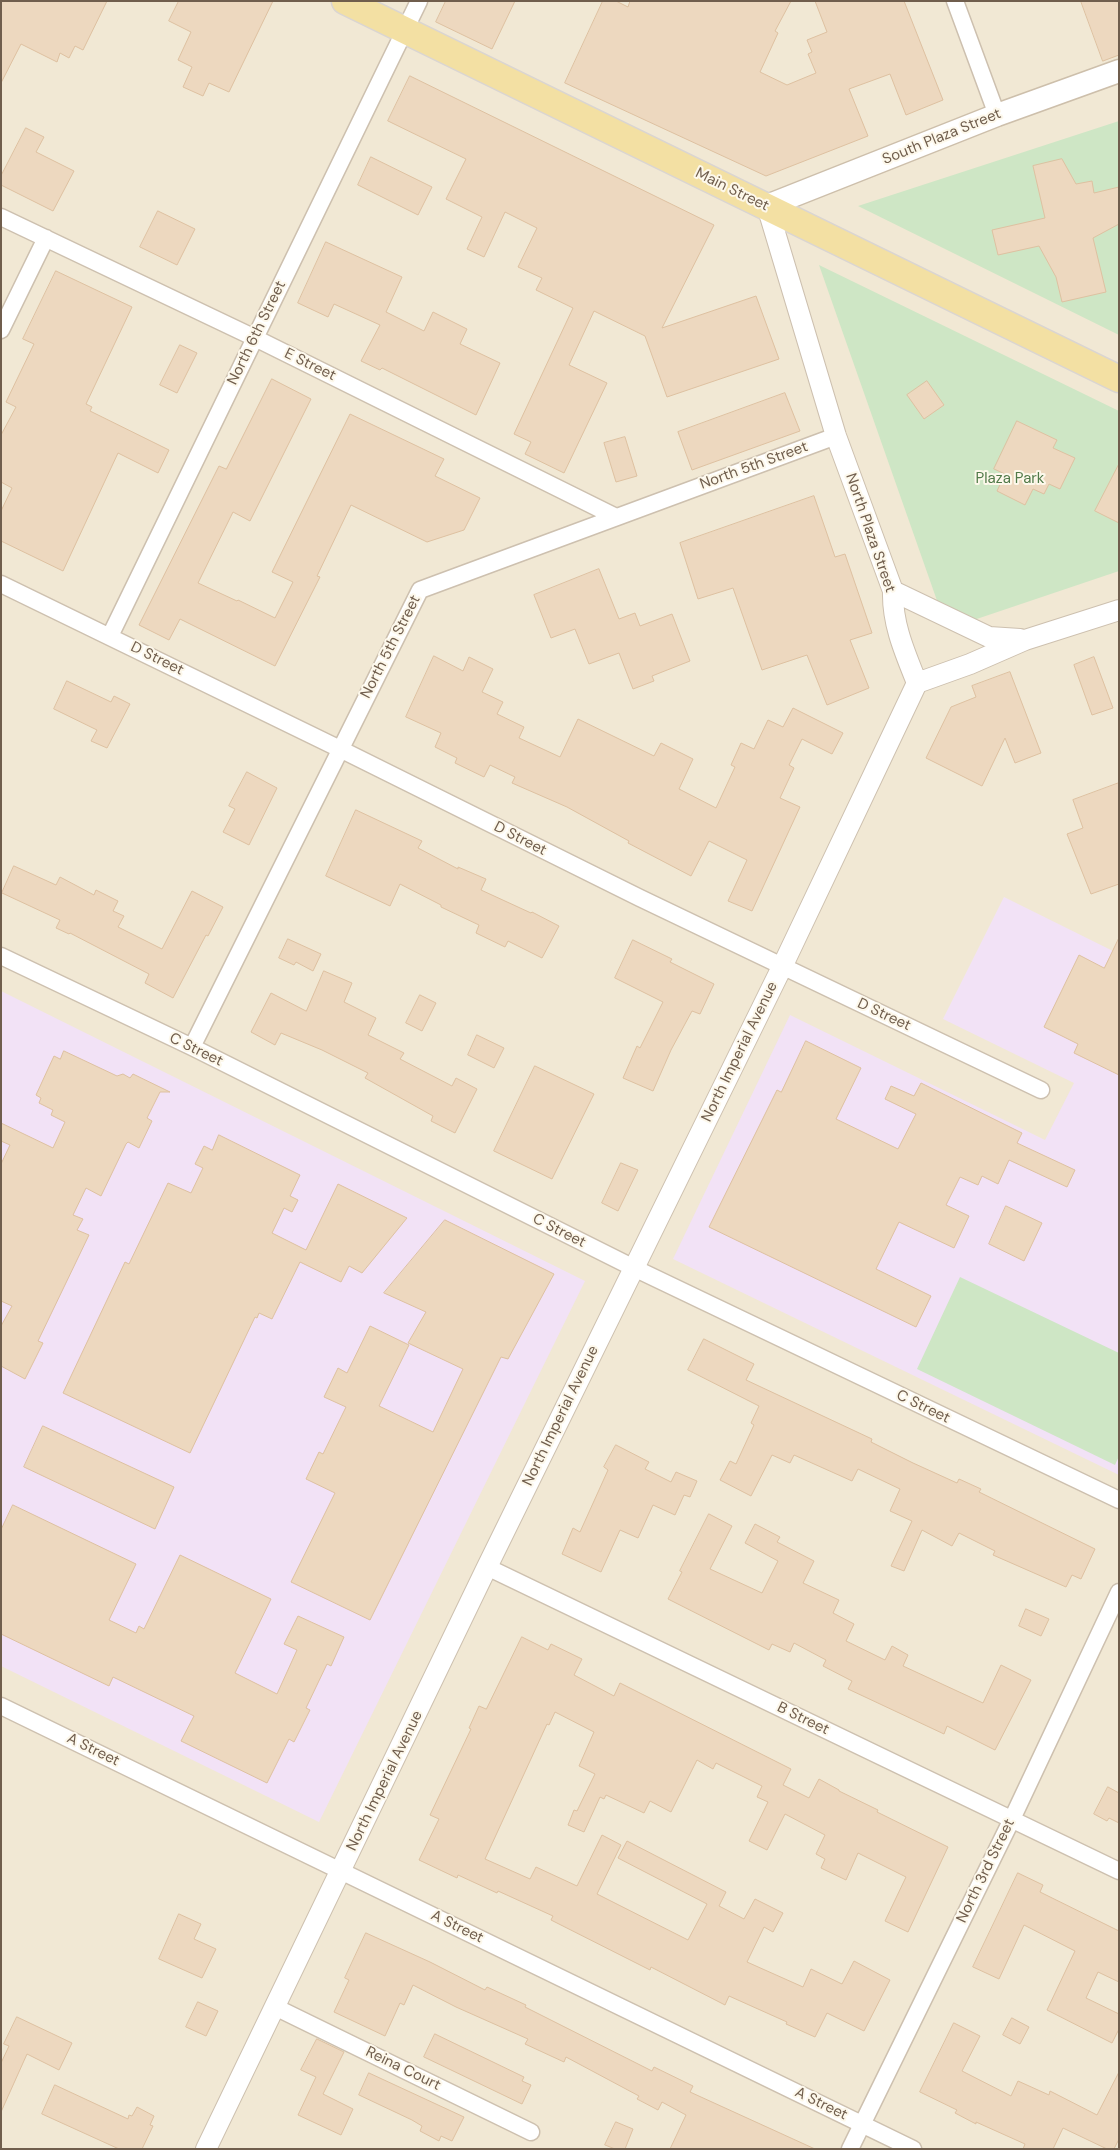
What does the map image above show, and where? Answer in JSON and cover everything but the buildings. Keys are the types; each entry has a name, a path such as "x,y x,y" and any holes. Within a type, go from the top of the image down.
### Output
{"main road":[{"name":"Main Street","path":"345,1 1119,379"},
{"name":"South Plaza Street","path":"767,206 997,115 1119,71"}],"street":[{"name":"North 6th Street","path":"110,636 419,1"},
{"path":"955,1 997,115"},
{"name":"North Plaza Street","path":"767,206 836,436 892,591 892,608 899,636 917,683"},
{"name":"E Street","path":"1,216 255,338 616,517"},
{"path":"1,330 46,238"},
{"name":"North 5th Street","path":"192,1047 420,590 836,436"},
{"name":"D Street","path":"1,584 640,898 1041,1090"},
{"path":"892,591 989,637 1025,640"},
{"path":"917,683 970,664 1025,640 1119,610"},
{"name":"North Imperial Avenue","path":"206,2149 342,1871 487,1567 782,966 917,683"},
{"name":"C Street","path":"1,956 192,1047 634,1268 1119,1500"},
{"name":"B Street","path":"487,1567 1119,1871"},
{"name":"North 3rd Street","path":"850,2149 1012,1819 1119,1592"},
{"name":"A Street","path":"1,1706 913,2149"},
{"name":"Reina Court","path":"275,2007 531,2132"}],"shaded area":[{"path":"1,1 1119,1 1119,2149 1,2149"},
{"path":"1004,897 1119,954 1119,1475 673,1259 790,1015 1045,1140 1074,1083 943,1019"},
{"path":"1,991 585,1281 319,1822 1,1666"}],"green space":[{"path":"1119,121 1119,335 858,206"},
{"name":"Plaza Park","path":"819,265 1119,411 1119,571 947,629"},
{"path":"960,1277 1119,1353 1119,1456 1115,1465 917,1369"}]}
